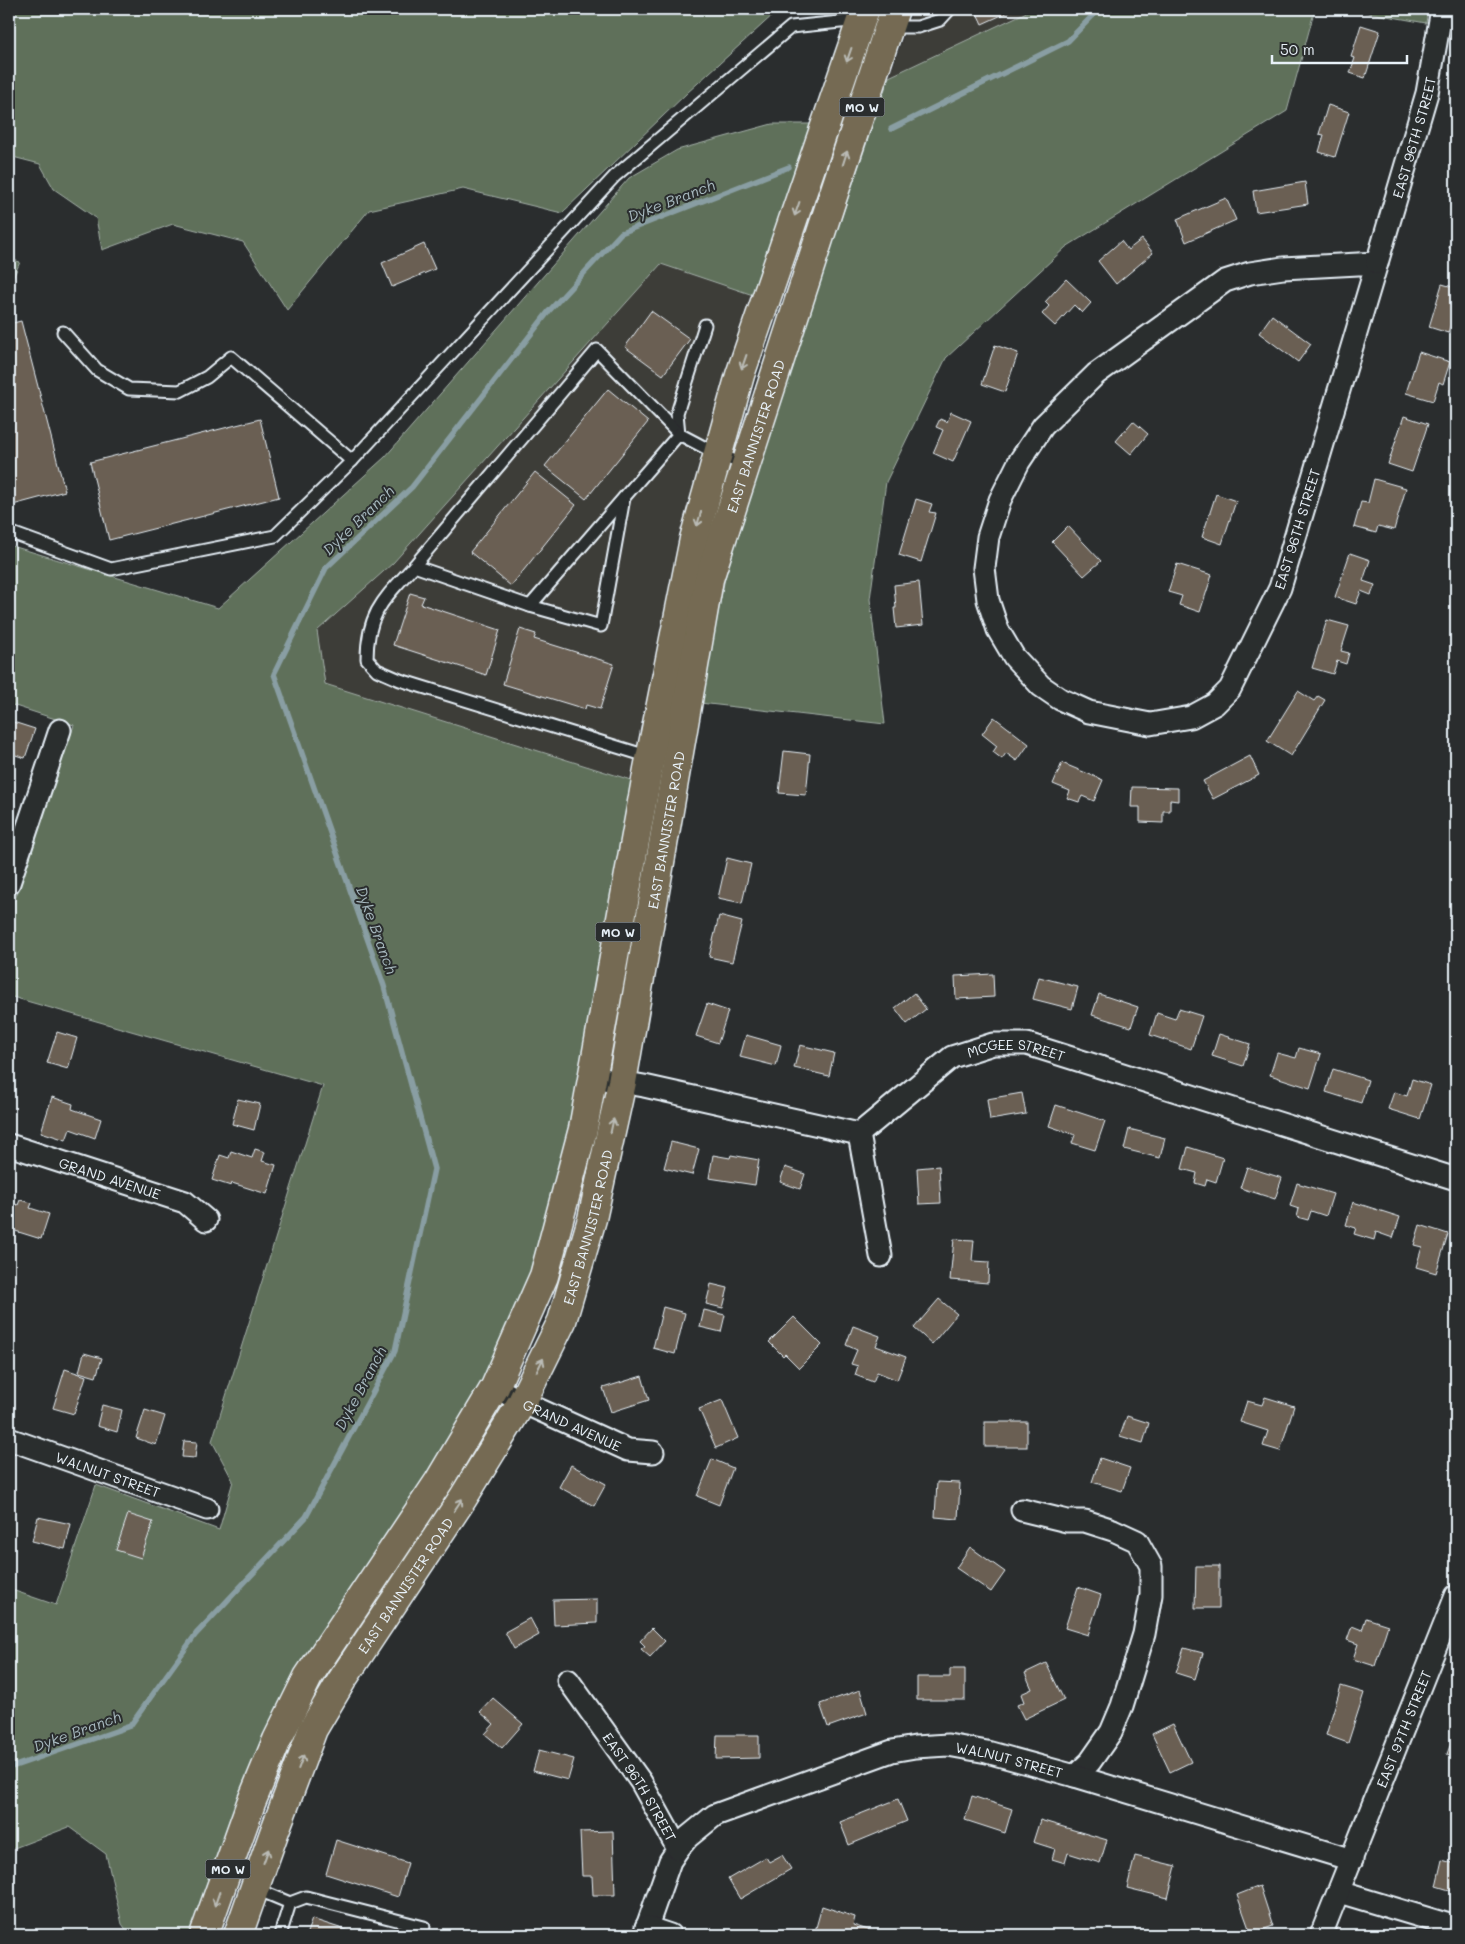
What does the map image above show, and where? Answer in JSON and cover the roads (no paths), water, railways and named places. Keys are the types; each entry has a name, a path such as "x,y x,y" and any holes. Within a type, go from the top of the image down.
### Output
{"main road":[{"name":"EAST BANNISTER ROAD","path":"204,1935 251,1803 277,1740 308,1677 439,1481 496,1387 544,1276 583,1129 650,757 694,539 740,376 877,19"},
{"name":"EAST BANNISTER ROAD","path":"254,1888 313,1729 342,1680 463,1498 522,1402 562,1321 592,1219 622,1082 709,579 830,205 877,19"},
{"name":"MO W","path":"238,1935 254,1888"}],"street":[{"name":"EAST 96TH STREET","path":"1377,263 1283,268 1250,272 1226,281 1096,374 1043,426 1019,462 1000,500 988,537 984,568 988,600 998,630 1014,658 1041,686 1060,699 1090,712 1150,724 1191,717 1215,704 1230,689 1280,588 1377,263 1427,93 1442,9"},
{"path":"9,883 12,861 60,730"},
{"name":"MCGEE STREET","path":"859,1134 952,1057 993,1044 1027,1044 1456,1179"},
{"path":"592,1077 644,1086 859,1134 881,1256"},
{"name":"GRAND AVENUE","path":"9,1145 185,1202 206,1220"},
{"name":"GRAND AVENUE","path":"496,1387 522,1402 628,1450 653,1452"},
{"name":"WALNUT STREET","path":"9,1439 207,1509"},
{"path":"1022,1510 1067,1520 1085,1521 1113,1530 1137,1541 1151,1566 1151,1595 1144,1634 1122,1706 1111,1732 1090,1762 1075,1776"},
{"name":"EAST 97TH STREET","path":"1339,1892 1456,1596"},
{"name":"EAST 96TH STREET","path":"568,1680 641,1782 678,1849 670,1861 645,1931"},
{"name":"WALNUT STREET","path":"678,1849 688,1837 714,1815 892,1751 915,1746 948,1746 986,1752 1075,1776 1352,1860"},
{"path":"1321,1935 1339,1892 1456,1927"},
{"path":"645,1931 670,1935"}],"lane":[{"path":"9,532 110,569 275,536 352,461 615,176 791,27 877,19 918,27 950,9"},
{"path":"530,606 679,434 677,412 705,325"},
{"path":"63,332 97,370 129,389 180,391 207,377 231,357 352,461"},
{"path":"650,757 400,680 377,670 367,658 367,638 372,620 382,601 598,350 679,434 718,454 746,465"},
{"path":"414,566 530,606 601,626 625,497"},
{"path":"254,1888 290,1903 306,1897 424,1927"},
{"path":"280,1935 290,1903"}],"waterway":[{"name":"Dyke Branch","path":"891,129 1068,41 1099,9"},
{"name":"Dyke Branch","path":"9,1768 130,1726 196,1634 306,1517 395,1351 434,1169 384,986 274,674 326,568 412,487 549,311 621,233 789,167"}]}
